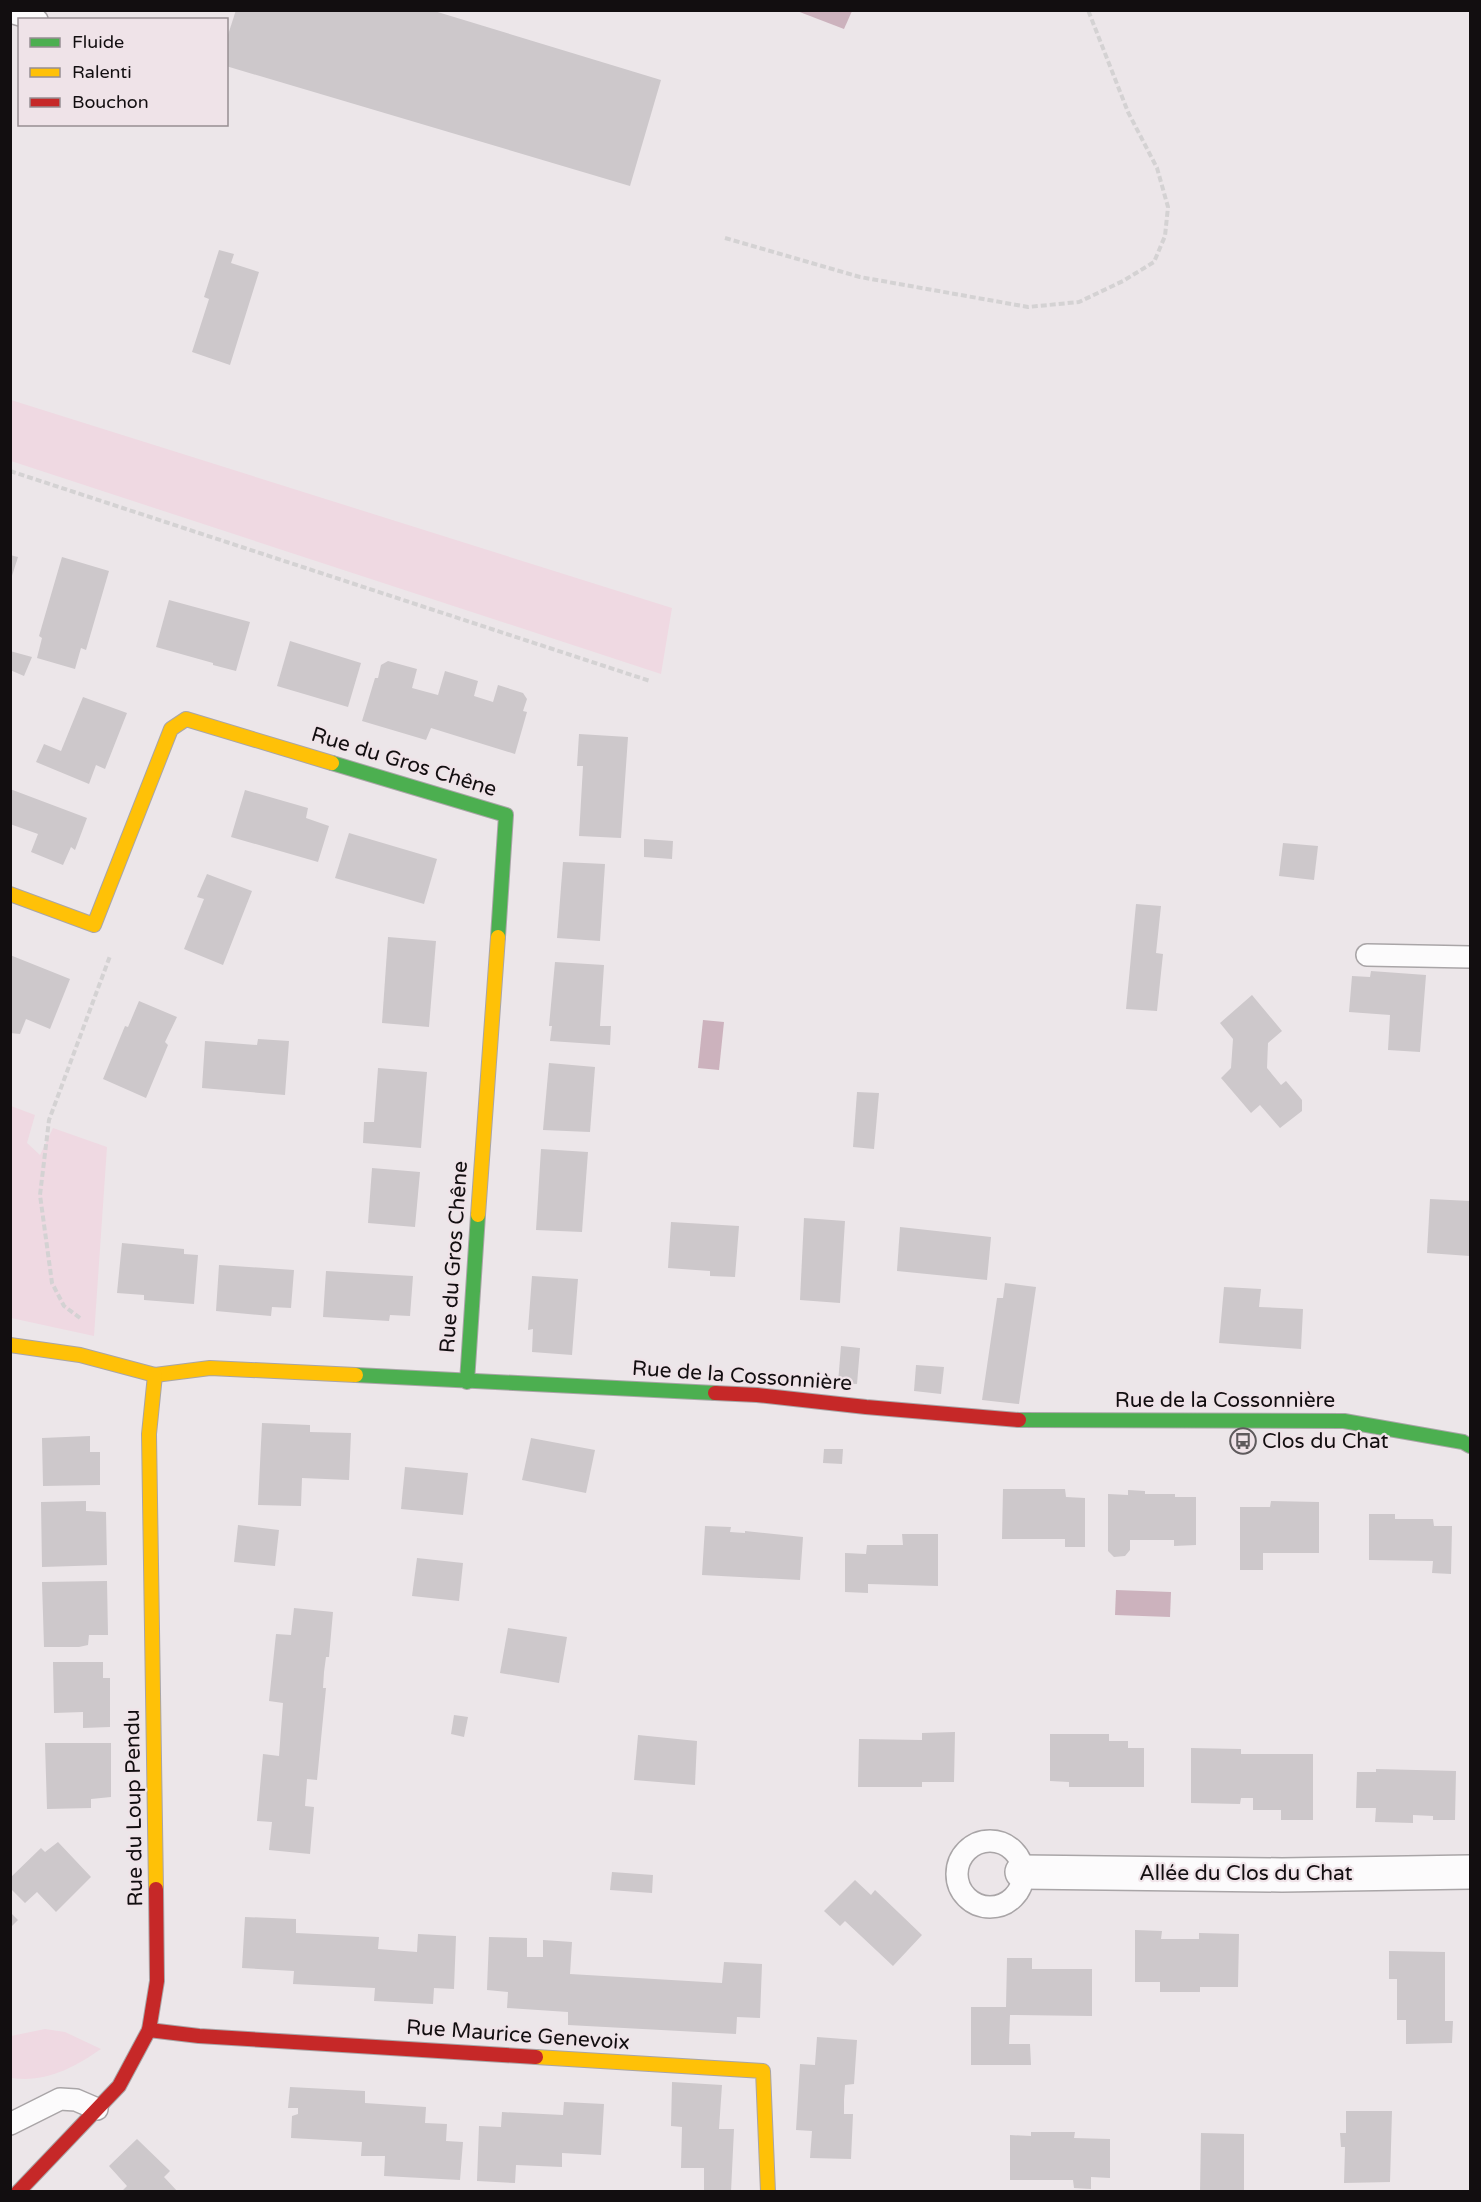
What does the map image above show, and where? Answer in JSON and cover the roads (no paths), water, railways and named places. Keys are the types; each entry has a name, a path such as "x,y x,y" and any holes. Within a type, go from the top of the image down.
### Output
{"street":[{"name":"Rue du Gros Chêne","path":"10,894 94,925 171,729 186,720 506,815 467,1382"},
{"name":"Rue de la Cossonnière","path":"10,1345 80,1355 155,1375 210,1368 757,1395 1032,1421 1344,1421 1463,1442 1470,1446"},
{"name":"Rue du Loup Pendu","path":"19,2191 119,2086 150,2030 157,1982 149,1434 155,1375"},
{"name":"Allée du Clos du Chat","path":"1022,1872 1282,1875 1470,1872"},
{"name":"Rue Maurice Genevoix","path":"150,2030 199,2036 763,2071 768,2192"}],"lane":[{"path":"10,12 30,18"},
{"path":"1367,955 1470,957"},
{"path":"10,2124 60,2099 76,2100 97,2109"}],"place":[{"name":"Clos du Chat","path":"1243,1441"}]}
